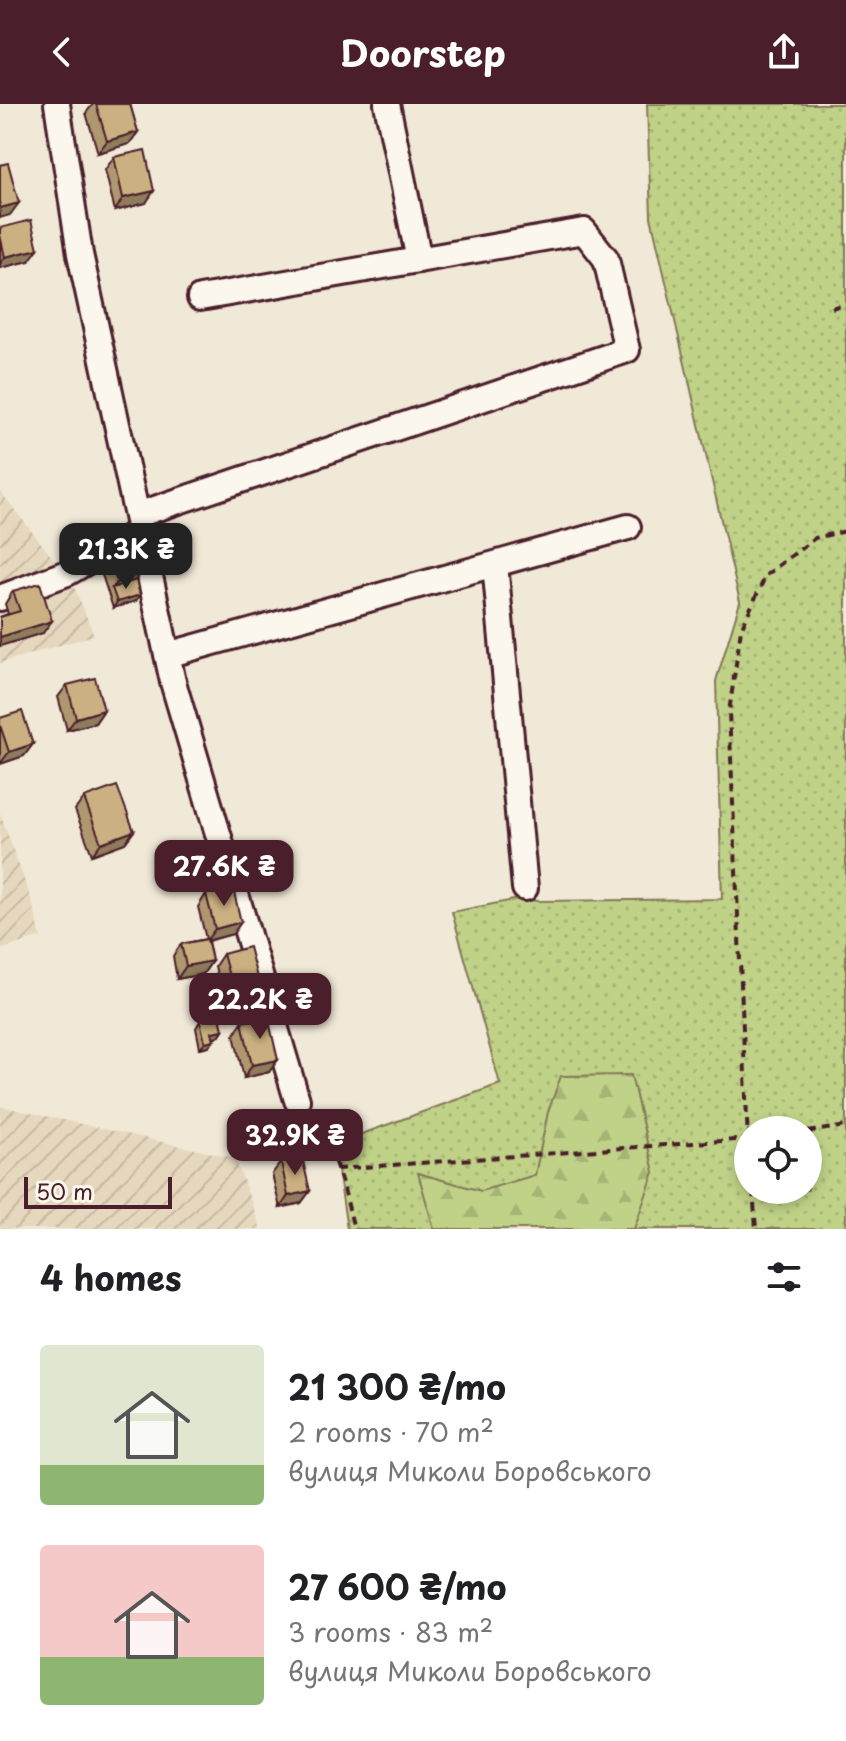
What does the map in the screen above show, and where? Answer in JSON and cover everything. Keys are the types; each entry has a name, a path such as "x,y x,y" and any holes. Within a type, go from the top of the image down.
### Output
{"street":[{"path":"57,104 80,254 173,682 297,1100"},
{"path":"387,104 419,260"},
{"path":"0,598 67,573 138,523 627,350 606,259 584,231 200,298"},
{"path":"167,655 628,527"},
{"path":"495,564 525,888"}],"path":[{"path":"832,308 846,303"},
{"path":"747,1116 729,712 741,629 766,575 815,538 846,531"},
{"path":"297,1100 315,1105 354,1229"},
{"path":"822,1130 846,1126"},
{"path":"337,1169 734,1141"},
{"path":"754,1204 756,1229"}],"shaded area":[{"path":"0,491 59,566 0,592"},
{"path":"70,577 94,635 0,663 0,603"},
{"path":"0,813 33,904 41,937 0,950"},
{"path":"0,1106 235,1158 261,1229 0,1229"}],"green space":[{"path":"647,104 846,104 846,1229 347,1229 334,1144 500,1084 452,912 519,899 722,899 716,681 740,602 651,217"},
{"path":"631,1075 654,1172 634,1229 434,1229 418,1173 481,1191 535,1175 548,1112 561,1076"}],"building":[{"path":"96,104 130,104 138,132 107,141"},
{"path":"145,150 154,191 123,198 114,157"},
{"path":"8,163 19,203 0,208 0,165"},
{"path":"31,220 38,249 5,257 0,228"},
{"path":"133,552 140,574 117,582 110,560"},
{"path":"136,580 140,595 117,602 112,588"},
{"path":"40,583 52,621 0,637 0,617 20,611 13,591"},
{"path":"95,678 104,710 76,718 67,685"},
{"path":"22,711 33,744 9,752 0,718"},
{"path":"117,786 134,831 101,843 84,798"},
{"path":"219,859 222,879 204,882 201,862"},
{"path":"233,888 241,922 215,929 206,894"},
{"path":"207,939 212,961 186,966 181,944"},
{"path":"249,947 259,985 233,991 223,954"},
{"path":"220,1017 223,1030 212,1032 214,1040 205,1042 200,1021"},
{"path":"268,1017 278,1060 252,1065 242,1022"},
{"path":"302,1157 310,1191 288,1196 281,1162"}]}
